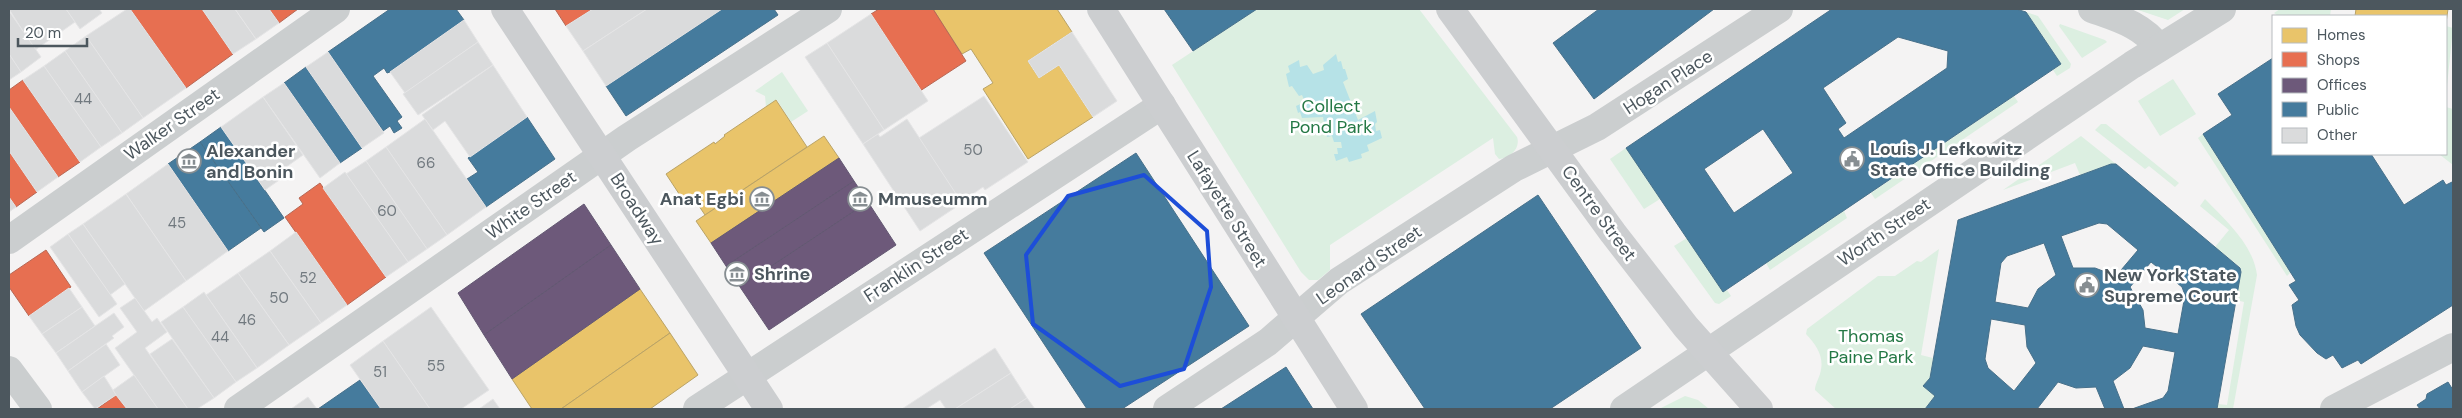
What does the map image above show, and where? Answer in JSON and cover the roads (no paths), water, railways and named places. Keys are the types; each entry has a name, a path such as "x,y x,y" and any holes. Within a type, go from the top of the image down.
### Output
{"main road":[{"name":"Broadway","path":"506,9 768,409"},
{"name":"Lafayette Street","path":"1100,9 1354,409"},
{"name":"Centre Street","path":"1450,9 1619,241 1708,352 1759,409"}],"street":[{"name":"Walker Street","path":"9,240 336,9"},
{"name":"White Street","path":"238,409 601,156 828,9"},
{"name":"Hogan Place","path":"1553,149 1597,127 1779,9"},
{"path":"2092,9 2133,24 2150,36 2159,48"},
{"name":"Worth Street","path":"1624,409 2159,48 2222,9"},
{"name":"Franklin Street","path":"697,409 746,375 1162,106"},
{"name":"Leonard Street","path":"1168,409 1268,342 1348,275 1514,168 1553,149"},
{"path":"2334,409 2372,399 2453,347"},
{"path":"9,370 38,409"}],"water":[{"path":"1336,54 1338,62 1341,61 1343,69 1345,69 1348,79 1343,82 1358,120 1375,111 1376,131 1380,130 1382,138 1367,145 1369,151 1361,154 1362,158 1349,162 1347,157 1336,161 1334,154 1338,154 1337,148 1342,148 1341,142 1334,142 1332,136 1327,137 1323,117 1302,118 1300,112 1298,113 1296,106 1305,102 1302,95 1299,96 1292,86 1289,87 1286,74 1290,72 1288,66 1299,60 1300,67 1307,65 1313,74 1324,70 1323,65"}],"place":[{"name":"Louis J. Lefkowitz State Office Building","path":"1852,159"},
{"name":"Alexander and Bonin","path":"189,161"},
{"name":"Anat Egbi","path":"762,199"},
{"name":"Mmuseumm","path":"860,199"},
{"name":"Shrine","path":"737,274"},
{"name":"New York State Supreme Court","path":"2087,285"}],"park label":[{"name":"Collect Pond Park","path":"1331,116"},
{"name":"Thomas Paine Park","path":"1871,346"}]}
